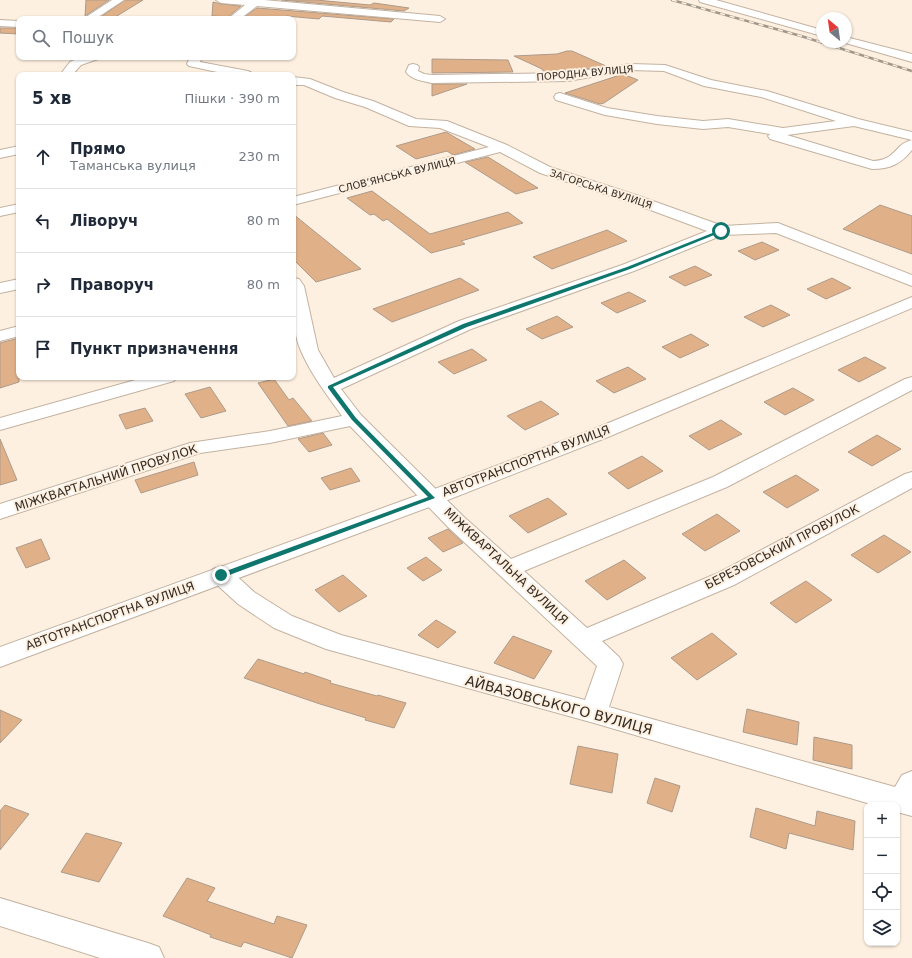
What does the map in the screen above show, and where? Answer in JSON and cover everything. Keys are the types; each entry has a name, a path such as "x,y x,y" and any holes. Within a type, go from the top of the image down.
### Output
{"main road":[{"path":"704,0 816,31"},
{"path":"852,42 912,58"},
{"name":"АВТОТРАНСПОРТНА ВУЛИЦЯ","path":"0,657 432,498 601,433 912,302"}],"street":[{"path":"93,16 119,0"},
{"path":"221,0 258,1 440,19"},
{"path":"350,10 362,0"},
{"path":"237,16 258,1"},
{"path":"0,22 16,24"},
{"path":"67,72 69,68 75,63 84,60"},
{"path":"195,60 193,64 233,72"},
{"name":"ПОРОДНА ВУЛИЦЯ","path":"413,66 412,72 421,77 464,79 508,79 568,76 631,67 664,68 708,83 763,94 854,122 912,136"},
{"name":"ЗАГОРСЬКА ВУЛИЦЯ","path":"296,81 306,82 369,104 414,122 442,124 502,148 544,170 634,199 721,231 778,228 912,281"},
{"name":"ПОРОДНА ВУЛИЦЯ","path":"560,97 605,110 657,120 703,125 728,123 783,132 854,122"},
{"path":"728,123 872,165 886,165 900,156 909,145 912,144"},
{"name":"СЛОВ’ЯНСЬКА ВУЛИЦЯ","path":"296,200 502,148"},
{"path":"0,154 16,151"},
{"path":"0,212 16,209"},
{"path":"330,387 465,326 628,268 721,231"},
{"path":"0,288 16,285"},
{"name":"МІЖКВАРТАЛЬНА ВУЛИЦЯ","path":"296,286 301,351 354,419 432,498 610,664 594,714"},
{"path":"0,336 16,332"},
{"path":"0,424 156,380"},
{"path":"508,570 720,482 912,383"},
{"name":"МІЖКВАРТАЛЬНИЙ ПРОВУЛОК","path":"0,512 197,447 270,437 354,419"},
{"name":"БЕРЕЗОВСЬКИЙ ПРОВУЛОК","path":"584,639 726,579 912,480"},
{"name":"АЙВАЗОВСЬКОГО ВУЛИЦЯ","path":"221,575 246,598 283,622 335,643 594,714 909,796"},
{"path":"0,912 148,958"}],"building":[{"path":"86,0 109,0 85,16"},
{"path":"125,0 143,0 117,16 102,16"},
{"path":"281,0 316,0 370,5 374,3 409,8 404,11"},
{"path":"213,2 241,6 229,16 212,16"},
{"path":"257,8 394,19 391,22 322,16 319,19 296,16 246,16"},
{"path":"0,28 16,28 16,34 0,33"},
{"path":"572,51 606,66 568,72 544,72 542,69 514,56 557,54"},
{"path":"432,59 508,60 513,72 432,73"},
{"path":"623,74 638,80 604,103 600,104 565,93"},
{"path":"432,84 467,84 432,96"},
{"path":"446,132 475,149 453,155 447,151 416,159 396,146"},
{"path":"488,157 538,188 516,194 465,162"},
{"path":"372,191 430,234 508,212 523,223 461,241 465,244 431,253 387,219 383,221 374,214 370,215 347,198"},
{"path":"880,205 912,216 912,254 843,229"},
{"path":"296,216 361,269 316,282 296,262"},
{"path":"607,230 627,241 552,269 533,257"},
{"path":"762,242 779,250 755,260 738,251"},
{"path":"695,266 712,275 685,286 669,277"},
{"path":"460,278 479,290 392,322 373,309"},
{"path":"832,278 851,288 826,299 807,289"},
{"path":"629,292 646,301 617,313 601,303"},
{"path":"771,305 790,315 763,327 744,317"},
{"path":"557,316 573,327 542,339 526,329"},
{"path":"691,334 709,345 680,358 662,347"},
{"path":"16,339 16,380 19,380 19,382 0,388 0,343"},
{"path":"472,349 487,360 454,374 438,362"},
{"path":"865,357 886,368 859,382 838,370"},
{"path":"628,367 646,379 614,393 596,381"},
{"path":"275,380 289,400 293,398 312,421 288,426 258,383"},
{"path":"210,387 226,411 201,418 185,394"},
{"path":"793,388 814,400 785,415 764,402"},
{"path":"541,401 559,414 525,430 507,416"},
{"path":"145,408 153,421 126,429 119,415"},
{"path":"721,420 742,434 709,450 689,436"},
{"path":"323,433 332,445 309,452 298,439"},
{"path":"877,435 901,449 872,466 848,452"},
{"path":"0,439 17,480 0,485"},
{"path":"642,456 663,471 628,489 608,473"},
{"path":"194,462 198,475 141,493 135,480"},
{"path":"351,468 360,481 330,490 321,478"},
{"path":"796,475 819,490 787,508 763,492"},
{"path":"548,498 567,514 528,533 509,516"},
{"path":"717,514 740,531 705,551 682,534"},
{"path":"448,529 463,543 443,552 428,538"},
{"path":"884,535 911,552 878,573 851,555"},
{"path":"41,539 50,559 26,568 16,548"},
{"path":"426,557 442,570 423,581 407,568"},
{"path":"624,560 646,578 607,600 585,581"},
{"path":"343,575 367,596 339,612 315,590"},
{"path":"806,581 832,600 796,623 770,603"},
{"path":"436,620 456,632 438,648 418,635"},
{"path":"712,633 737,654 697,680 671,658"},
{"path":"513,636 552,651 534,679 494,663"},
{"path":"258,659 304,674 305,672 331,681 330,683 406,703 394,728 365,720 366,718 244,678"},
{"path":"747,709 799,722 797,745 743,732"},
{"path":"0,710 22,720 0,743"},
{"path":"814,737 852,745 852,769 813,760"},
{"path":"578,746 618,754 612,793 570,784"},
{"path":"655,778 680,786 672,812 647,803"},
{"path":"5,805 29,814 0,850 0,811"},
{"path":"756,808 815,826 817,811 855,821 853,850 789,833 786,849 750,837"},
{"path":"86,833 122,843 99,882 61,872"},
{"path":"187,878 215,888 207,901 274,924 277,916 307,925 292,958 244,942 241,947 210,937 211,935 163,916"}],"railway":[{"path":"672,0 801,36 912,71"}],"route":[{"path":"221,575 432,498 354,419 330,387 465,326 628,268 721,231"}]}
